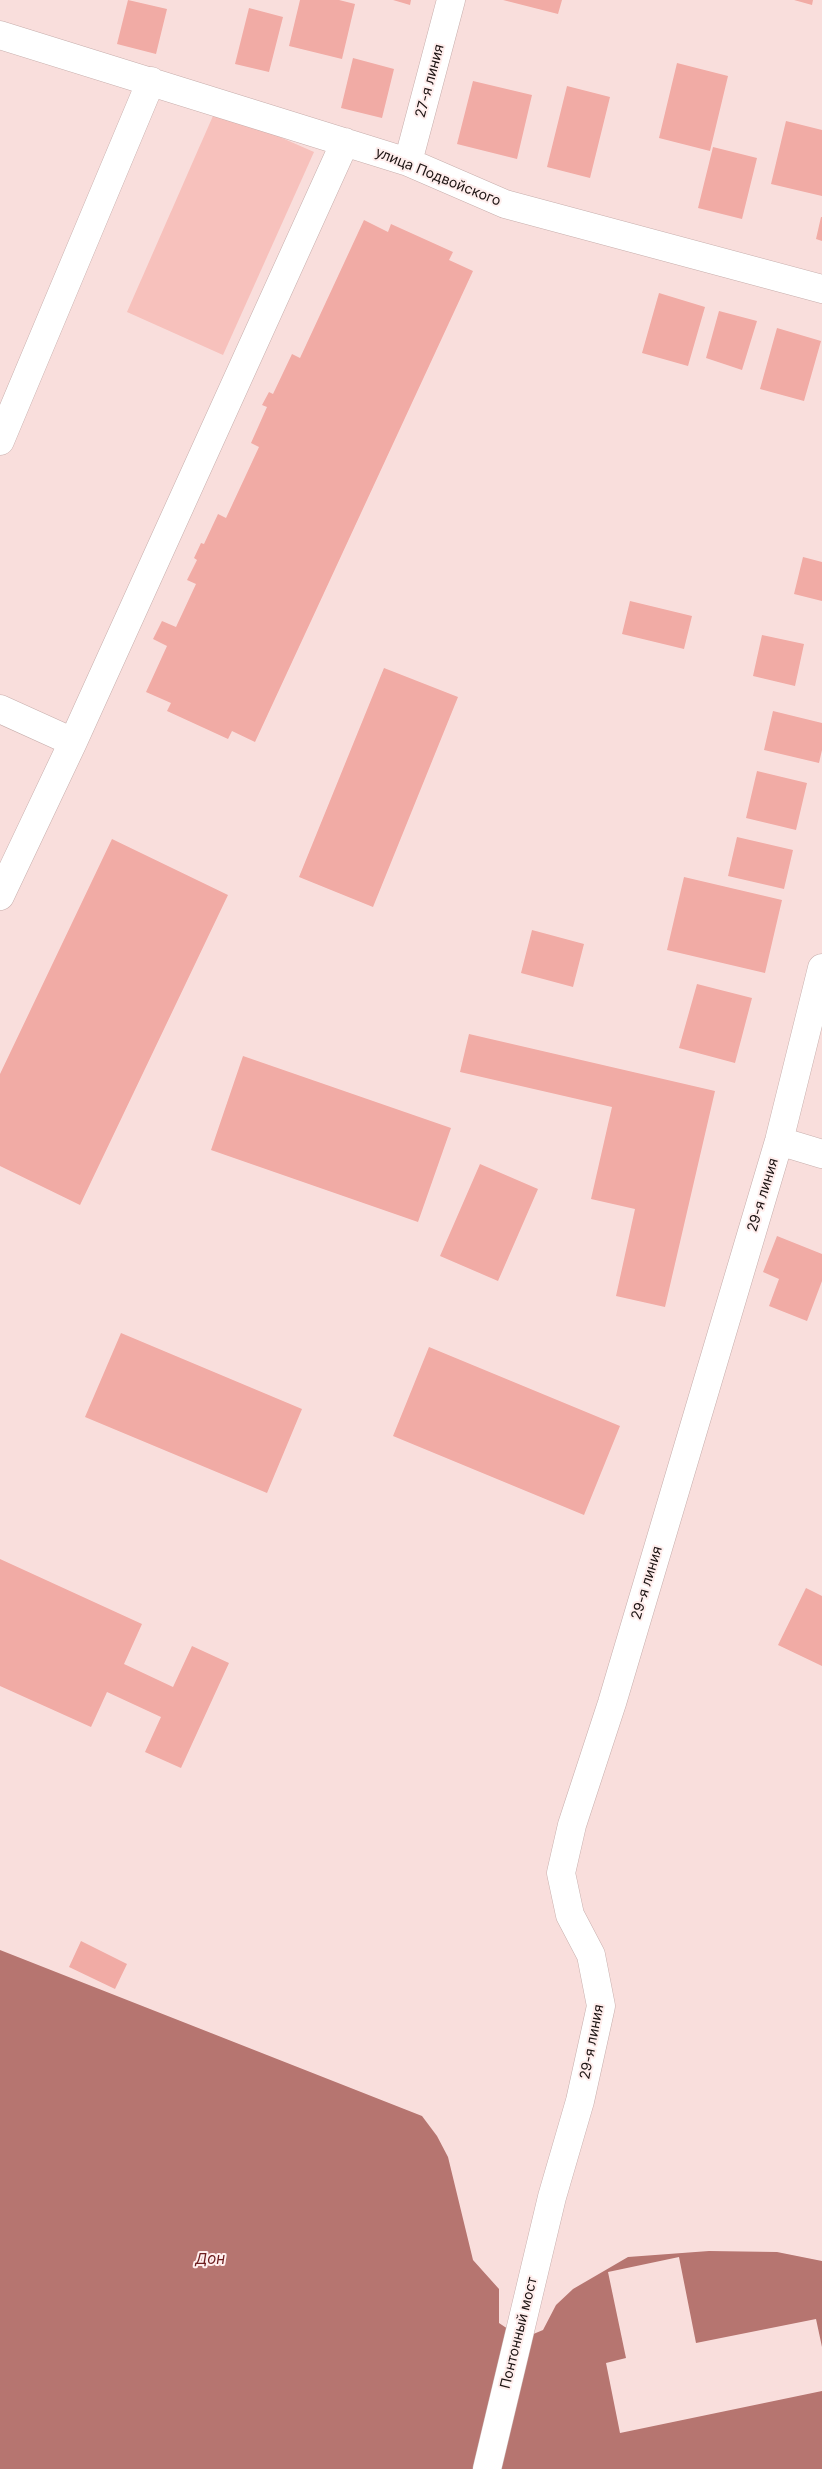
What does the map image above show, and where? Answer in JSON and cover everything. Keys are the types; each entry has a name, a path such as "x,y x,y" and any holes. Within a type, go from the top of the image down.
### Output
{"street":[{"name":"27-я линия","path":"408,162 451,0"},
{"name":"улица Подвойского","path":"0,35 408,162 506,204 822,289"},
{"path":"0,441 151,81"},
{"path":"0,896 73,742 345,142"},
{"path":"0,709 73,742"},
{"name":"29-я линия","path":"552,2197 580,2101 601,2006 591,1955 570,1915 560,1873 572,1825 612,1704 779,1141 822,968"},
{"path":"779,1141 822,1154"},
{"name":"Понтонный мост","path":"486,2469 552,2197"}],"shaded area":[{"path":"216,109 314,152 223,355 127,312"}],"water":[{"name":"Дон","path":"0,1950 422,2116 437,2136 448,2157 473,2260 499,2289 499,2323 508,2329 531,2335 543,2330 556,2305 573,2289 628,2257 709,2251 777,2252 822,2261 822,2469 0,2469"}],"pier":[{"path":"679,2257 696,2343 816,2319 822,2347 822,2391 620,2433 606,2363 626,2358 608,2272"}],"building":[{"path":"128,0 167,9 156,54 117,44"},
{"path":"300,0 339,0 355,4 342,59 289,46"},
{"path":"393,0 411,0 410,5"},
{"path":"503,0 562,0 558,14"},
{"path":"794,0 813,0 812,5"},
{"path":"249,8 283,17 269,72 235,64"},
{"path":"353,58 394,69 382,118 341,108"},
{"path":"677,63 728,76 710,151 659,138"},
{"path":"473,81 532,95 517,159 457,144"},
{"path":"567,86 610,97 590,178 547,167"},
{"path":"786,121 822,130 822,196 771,184"},
{"path":"713,147 757,158 742,219 698,208"},
{"path":"822,217 822,241 816,239"},
{"path":"364,220 388,232 391,224 453,252 449,260 473,271 255,742 232,731 228,739 167,711 171,703 146,692 167,646 153,639 162,621 176,627 196,584 187,580 197,560 194,558 201,543 204,544 218,514 226,518 259,447 251,443 267,407 262,405 269,392 273,394 292,354 300,358"},
{"path":"659,293 705,307 688,366 642,353"},
{"path":"719,311 757,321 742,370 706,358"},
{"path":"777,328 821,341 804,401 760,389"},
{"path":"803,557 822,562 822,601 794,594"},
{"path":"630,601 692,616 684,649 622,634"},
{"path":"762,635 804,644 795,686 753,676"},
{"path":"384,668 458,697 373,907 299,877"},
{"path":"773,711 822,723 822,750 819,763 764,750"},
{"path":"757,771 807,783 796,830 746,818"},
{"path":"737,837 793,850 784,889 728,876"},
{"path":"112,839 228,895 80,1205 0,1166 0,1074"},
{"path":"684,877 782,900 765,973 667,950"},
{"path":"532,930 584,944 573,987 521,973"},
{"path":"697,984 752,998 735,1063 679,1048"},
{"path":"469,1034 715,1091 665,1307 616,1296 635,1209 591,1199 612,1107 460,1072"},
{"path":"243,1056 451,1128 418,1222 211,1150"},
{"path":"480,1164 538,1189 498,1281 440,1256"},
{"path":"777,1236 822,1254 822,1281 807,1321 769,1306 779,1279 763,1272"},
{"path":"121,1333 302,1409 267,1493 85,1417"},
{"path":"429,1347 620,1426 584,1515 393,1436"},
{"path":"0,1559 142,1624 124,1664 173,1687 192,1646 229,1663 181,1768 145,1752 161,1717 107,1692 91,1727 0,1686"},
{"path":"806,1588 822,1596 822,1666 778,1645"},
{"path":"81,1941 127,1964 115,1989 69,1967"}]}
